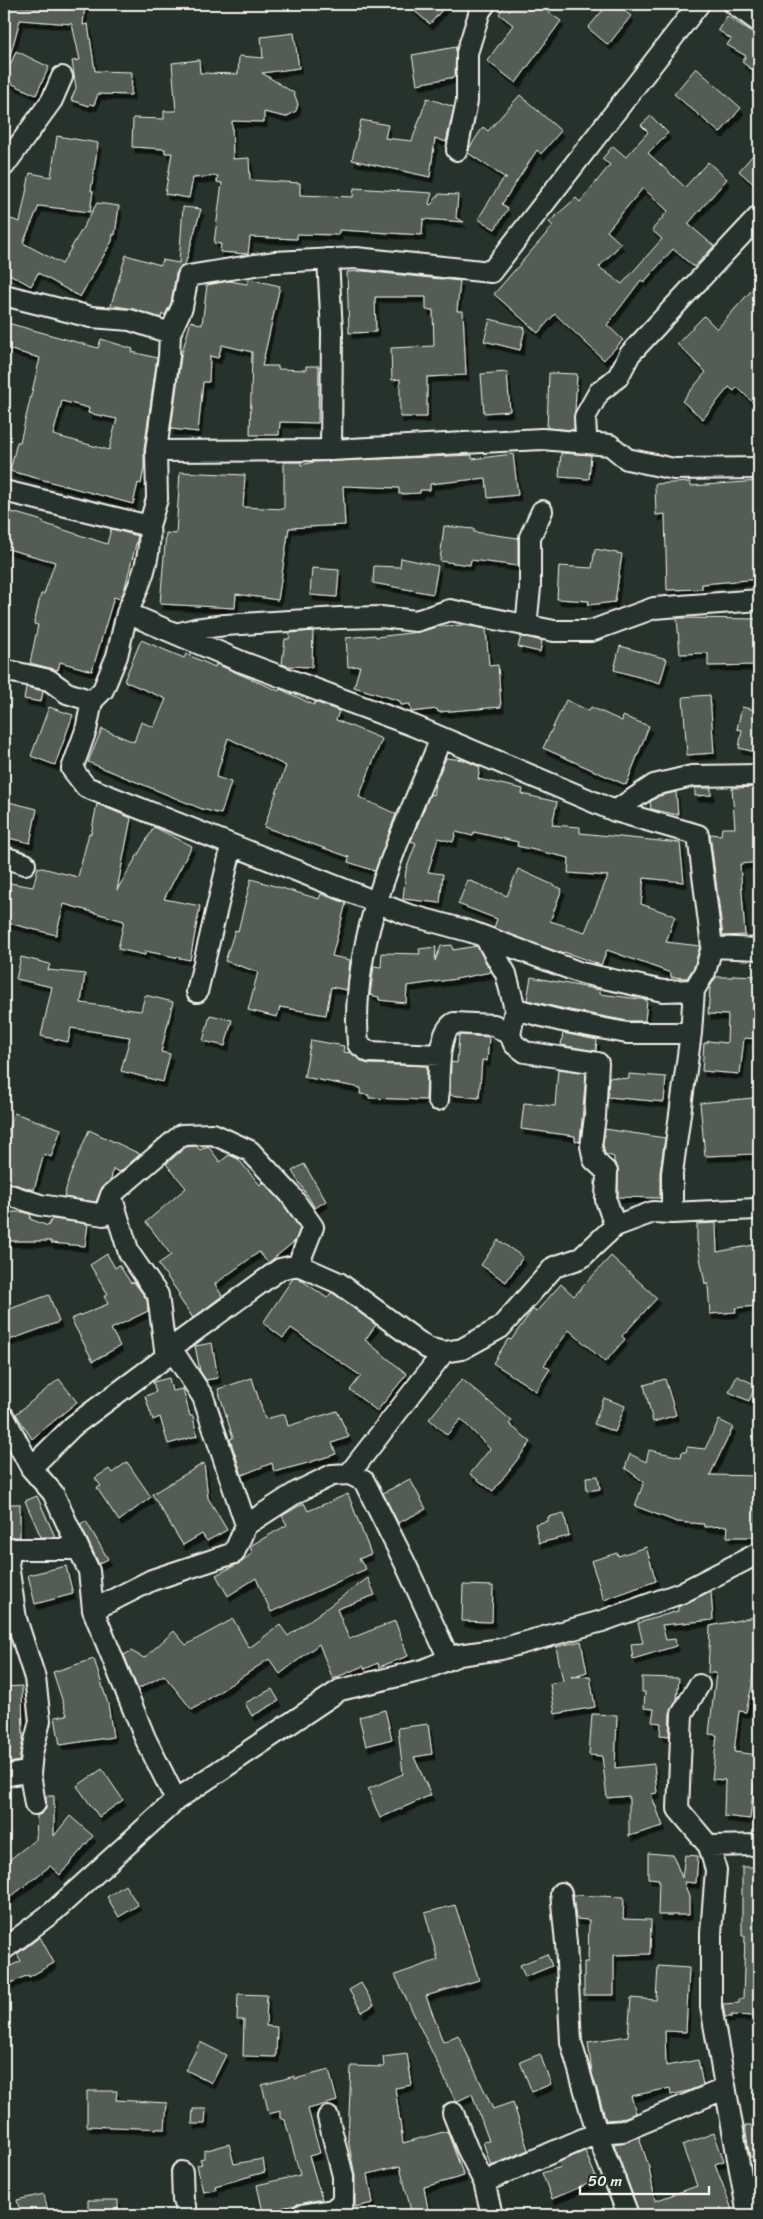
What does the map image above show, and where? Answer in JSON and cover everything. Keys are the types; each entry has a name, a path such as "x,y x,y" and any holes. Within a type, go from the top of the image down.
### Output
{"street":[{"path":"457,150 467,101 467,53 480,11 485,4"},
{"path":"694,990 663,991 581,973 485,937 406,914 86,787 72,770 86,730 92,701 104,690 117,656 128,613 143,578 151,541 149,526 157,499 156,451 169,356 170,333 182,307 188,276 274,262 356,258 492,272 699,4"},
{"path":"734,4 759,22"},
{"path":"4,166 52,100 62,77"},
{"path":"580,442 586,435 585,417 599,392 618,376 630,354 759,216"},
{"path":"328,259 332,332 331,450"},
{"path":"4,295 91,317 130,320 170,333"},
{"path":"156,451 331,450 542,439 610,445 627,459 674,469 759,468"},
{"path":"4,491 149,526"},
{"path":"526,626 530,588 530,537 542,511"},
{"path":"176,634 225,625 339,618 381,616 416,621 450,610 554,631 590,632 654,608 759,600"},
{"path":"128,613 242,662 441,738 615,811 698,835 712,947 705,972 694,990 691,1033 672,1173 672,1213"},
{"path":"4,670 49,680 67,693 92,701"},
{"path":"440,1055 369,1052 358,1044 357,1025 360,970 377,902 399,841 441,738"},
{"path":"615,811 654,785 692,776 759,775"},
{"path":"197,992 232,845"},
{"path":"4,857 26,864"},
{"path":"485,937 506,974 515,1009 510,1035 514,1044 525,1052 598,1063 595,1118 591,1146 594,1160 607,1172 606,1200 615,1226"},
{"path":"712,947 759,949"},
{"path":"515,1009 562,1021 627,1033 691,1033"},
{"path":"438,1100 440,1055 445,1033 449,1026 454,1022 494,1026 510,1035"},
{"path":"4,1194 40,1205 104,1215 111,1195 181,1135 213,1134 250,1151 290,1194 313,1227 298,1265"},
{"path":"111,1195 129,1253 158,1295 169,1353 202,1397 246,1525"},
{"path":"31,1468 73,1426 280,1269 298,1265 339,1283 427,1348 444,1352 462,1349 500,1328 554,1267 581,1258 615,1226 654,1212 672,1213 756,1209"},
{"path":"349,1474 444,1352"},
{"path":"4,1417 31,1468 53,1493 89,1571 93,1610 145,1738 176,1800"},
{"path":"93,1610 152,1580 234,1553 246,1525 306,1488 332,1475 349,1474 364,1481 405,1563 449,1660"},
{"path":"35,1804 30,1774 32,1753 40,1721 35,1678 16,1619 7,1549 78,1549"},
{"path":"4,1949 54,1910 176,1800 340,1690 423,1670 459,1655 501,1649 602,1621 681,1593 759,1553"},
{"path":"699,1684 682,1714 678,1809 709,1846 716,1870 711,1933 710,1999 724,2089 748,2215"},
{"path":"4,1776 20,1773 30,1774"},
{"path":"709,1846 759,1844"},
{"path":"561,1893 566,1943 571,2042 597,2133 628,2215"},
{"path":"484,2182 597,2133 623,2131 724,2089"},
{"path":"453,2113 467,2148 484,2182 492,2215"},
{"path":"301,2215 332,2210 343,2202 343,2176 328,2117"},
{"path":"182,2172 183,2200 188,2215"}],"building":[{"path":"4,4 68,10 68,4 85,4 83,25 88,24 95,71 132,72 131,95 98,94 94,105 90,104 89,106 71,100 76,88 72,61 80,60 72,24 20,20 8,63 4,62"},
{"path":"406,4 447,4 430,24"},
{"path":"506,4 537,4 561,21 516,83 487,61 513,25 499,14"},
{"path":"608,4 616,4 631,16 608,45 588,28"},
{"path":"727,16 759,37 759,75 742,62 746,56 727,45 731,39 718,30"},
{"path":"294,33 299,68 262,73 294,93 298,104 296,111 286,117 264,112 264,122 232,121 233,159 249,158 250,180 300,183 300,195 353,197 354,188 432,193 429,204 431,205 439,194 458,195 456,218 464,222 423,219 422,235 339,230 339,235 297,234 297,239 250,237 248,254 220,252 221,244 214,243 222,183 217,182 218,176 193,178 189,198 165,194 172,153 165,153 165,149 132,147 133,118 164,119 164,111 176,111 172,63 199,60 200,73 238,74 239,56 263,58 261,37"},
{"path":"456,47 455,77 417,84 412,55"},
{"path":"16,51 49,67 36,95 4,80"},
{"path":"696,68 741,108 720,133 674,94"},
{"path":"520,95 561,131 541,154 537,150 502,204 508,209 495,229 478,219 503,179 507,179 468,153 483,127 488,131"},
{"path":"427,98 454,107 446,142 435,138 430,177 352,160 361,120 388,125 385,138 412,141"},
{"path":"651,116 668,133 648,153 685,187 708,162 727,179 688,224 714,246 694,267 673,249 644,282 641,280 607,325 623,340 604,360 555,314 538,333 494,294 553,226 549,222 576,198 580,202 610,165 602,159 613,146 626,157 648,132 641,125","holes":["643,188 668,211 652,230 662,239 622,284 599,267 621,244 607,231"]},
{"path":"57,136 98,143 90,212 39,206 23,243 62,264 97,203 119,206 115,235 113,234 112,241 80,297 38,273 31,286 4,271 4,217 20,222 30,173 51,177"},
{"path":"759,148 759,189 739,171"},
{"path":"183,207 201,209 185,265 179,268 176,274 171,303 165,315 162,314 161,318 133,309 111,305 126,255 160,265 162,260 179,263"},
{"path":"363,271 460,281 457,311 463,311 466,375 427,377 427,417 400,417 400,379 392,380 391,348 434,346 433,310 426,310 426,297 375,297 376,332 349,333 347,272"},
{"path":"249,279 280,286 262,366 278,366 278,369 306,370 306,366 319,366 318,423 280,422 279,435 250,435 252,352 222,345 218,358 210,356 209,382 203,382 198,432 171,429 181,356 191,321 202,325 207,285 229,281 247,284"},
{"path":"759,282 759,409 737,387 734,391 729,387 703,419 682,401 706,372 677,344 704,316 717,329"},
{"path":"490,319 525,328 520,350 484,341"},
{"path":"4,322 98,348 101,339 133,349 132,352 157,358 144,449 144,468 141,484 138,483 133,504 10,471 17,442 20,442 40,358 4,348","holes":["62,401 89,408 88,413 117,419 109,450 53,435"]},
{"path":"507,372 510,411 484,413 481,374"},
{"path":"549,373 577,374 574,430 547,428"},
{"path":"561,453 591,455 589,479 559,477"},
{"path":"513,454 518,495 488,498 486,478 430,484 430,490 420,490 420,493 399,494 399,488 343,486 345,525 289,528 278,600 236,594 235,608 160,604 166,533 176,534 180,472 245,475 243,507 284,509 284,462 301,462 301,465 314,462 472,455 472,459"},
{"path":"759,481 759,579 702,584 702,589 667,590 665,514 656,515 655,484 690,482 691,486"},
{"path":"12,512 107,544 111,529 138,536 124,591 120,599 114,597 92,671 60,662 58,670 30,663 38,625 34,624 41,594 44,594 55,562 4,548"},
{"path":"444,526 474,529 474,532 518,538 518,566 471,560 470,565 440,561"},
{"path":"595,549 622,554 615,602 588,605 589,601 557,599 559,566 592,568"},
{"path":"401,558 438,566 433,594 373,583 374,566 400,567"},
{"path":"312,568 339,570 337,597 310,595"},
{"path":"677,618 759,619 759,665 708,666 708,653 680,654"},
{"path":"464,625 486,629 489,666 498,665 501,707 438,712 437,709 411,712 410,704 401,705 400,701 354,687 360,666 348,667 346,638 375,635 376,637 419,632 440,626"},
{"path":"313,631 312,667 282,664 285,639 289,639 290,633"},
{"path":"521,636 542,641 540,652 518,647"},
{"path":"141,640 184,658 186,654 215,667 216,664 279,691 280,689 314,705 315,702 339,711 336,720 382,739 359,797 396,814 375,871 348,862 349,857 264,827 286,766 228,738 216,777 231,782 221,814 202,809 88,762 102,729 134,742 141,722 154,727 166,699 124,681"},
{"path":"620,646 667,659 660,683 614,670"},
{"path":"26,687 43,691 41,702 24,699"},
{"path":"710,695 714,753 687,755 683,697"},
{"path":"566,700 589,711 591,707 622,721 623,716 649,726 626,785 543,748"},
{"path":"49,707 73,715 55,765 31,756"},
{"path":"742,707 759,711 759,753 739,748 742,730 737,729"},
{"path":"446,758 464,760 480,767 478,779 523,789 522,794 557,802 552,825 580,827 580,833 680,843 684,882 644,878 641,904 675,916 666,942 700,946 694,967 687,978 671,977 671,973 607,950 601,965 564,952 563,954 494,928 497,919 458,904 468,880 507,896 518,869 562,889 550,921 585,932 608,876 568,873 569,858 517,846 518,842 474,832 473,836 456,832 453,842 438,838 428,872 443,874 440,903 403,899 406,870 416,843 411,841 430,794 433,795 435,784"},
{"path":"759,787 759,862 740,864 745,935 723,936 710,834 721,835 722,828 735,828 732,788"},
{"path":"695,788 711,788 711,795 695,796"},
{"path":"676,792 678,815 651,809 650,802 659,796"},
{"path":"9,802 37,809 30,843 4,837 4,823"},
{"path":"97,804 131,818 117,890 154,827 192,846 164,899 200,906 190,960 145,951 145,955 118,949 124,921 64,904 56,935 4,922 4,882 33,887 38,867 78,877 89,833 91,834"},
{"path":"251,879 319,899 321,894 346,903 332,956 350,960 347,990 331,987 326,1015 280,1007 277,1017 248,1010 258,972 225,961 235,930 238,931"},
{"path":"452,945 453,950 477,946 491,972 407,986 406,1003 379,1000 379,997 370,995 374,966 381,967 382,953 420,954 419,949 436,947 435,961 441,946"},
{"path":"21,957 50,964 48,970 85,974 81,1003 141,1011 145,995 173,1002 161,1052 170,1054 163,1082 121,1071 130,1037 71,1028 68,1042 41,1036 52,987 16,979"},
{"path":"733,975 759,976 759,1039 744,1038 740,1074 702,1071 704,1043 708,1041 727,1043 728,1015 708,1014 710,987 716,977 733,977"},
{"path":"531,977 600,990 600,994 647,1000 645,1021 628,1021 527,1000"},
{"path":"210,1015 232,1020 225,1046 203,1041"},
{"path":"563,1033 597,1040 596,1051 561,1045"},
{"path":"459,1035 489,1037 487,1061 482,1060 479,1098 450,1095 451,1062 457,1063"},
{"path":"311,1040 344,1046 343,1052 351,1053 368,1064 427,1066 426,1100 369,1098 369,1095 360,1094 361,1088 304,1077"},
{"path":"558,1069 586,1073 580,1142 575,1141 575,1136 521,1129 524,1103 555,1106"},
{"path":"629,1074 666,1077 664,1102 608,1097 609,1077 629,1079"},
{"path":"753,1098 756,1154 705,1156 700,1103"},
{"path":"14,1113 61,1129 51,1157 44,1154 34,1190 4,1181 4,1142"},
{"path":"605,1129 665,1138 660,1172 660,1198 618,1197 618,1168 614,1162 614,1157 605,1154 603,1144"},
{"path":"89,1130 140,1154 120,1172 113,1169 111,1180 102,1187 96,1202 64,1197 69,1178"},
{"path":"196,1146 200,1150 208,1146 220,1162 229,1155 238,1159 260,1185 263,1182 281,1201 300,1229 295,1241 268,1263 259,1252 215,1284 222,1296 193,1318 178,1296 180,1295 158,1264 171,1255 146,1222 186,1188 166,1164 186,1147"},
{"path":"304,1164 326,1201 315,1208 292,1171"},
{"path":"4,1212 24,1212 31,1215 30,1219 48,1226 52,1219 88,1224 85,1246 51,1243 51,1241 4,1241"},
{"path":"716,1223 717,1252 759,1244 759,1272 756,1273 756,1306 735,1308 736,1312 710,1314 708,1284 705,1284 697,1241 697,1224"},
{"path":"498,1240 523,1257 506,1282 481,1265"},
{"path":"107,1254 115,1268 119,1265 131,1283 134,1282 147,1300 148,1311 111,1329 120,1346 93,1361 71,1319 108,1304 104,1296 108,1294 90,1265"},
{"path":"611,1256 657,1298 622,1336 625,1339 605,1362 569,1330 544,1365 550,1369 536,1391 493,1363 508,1339 511,1340 533,1309 536,1312 561,1284 574,1296"},
{"path":"297,1277 327,1298 333,1293 376,1325 365,1340 407,1374 377,1411 350,1390 361,1376 291,1328 283,1338 263,1323 293,1278"},
{"path":"49,1295 59,1322 4,1342 4,1311"},
{"path":"212,1343 218,1378 206,1380 200,1371 195,1346"},
{"path":"737,1376 756,1385 749,1401 729,1392"},
{"path":"169,1378 172,1391 183,1389 190,1416 193,1416 197,1436 168,1444 160,1417 153,1420 145,1396 156,1392 153,1382"},
{"path":"252,1378 265,1419 285,1414 288,1426 337,1411 349,1437 332,1443 336,1454 274,1472 272,1463 242,1475 230,1439 233,1438 218,1389"},
{"path":"59,1379 77,1402 32,1439 16,1414"},
{"path":"462,1379 512,1421 509,1424 531,1442 493,1491 470,1474 490,1449 461,1419 447,1435 429,1419"},
{"path":"665,1379 676,1415 653,1422 644,1385"},
{"path":"604,1398 625,1406 615,1432 594,1424"},
{"path":"719,1420 733,1427 710,1475 759,1476 759,1537 727,1537 728,1526 704,1527 704,1524 677,1522 635,1506 644,1482 625,1468 630,1454 646,1462 649,1450 681,1457 682,1452 686,1452 687,1447 705,1449"},
{"path":"127,1462 151,1497 119,1521 97,1488 101,1486 95,1478 109,1469 112,1473"},
{"path":"204,1463 208,1498 227,1530 207,1541 202,1534 183,1545 152,1494"},
{"path":"598,1476 600,1489 587,1491 586,1477"},
{"path":"410,1479 426,1509 398,1523 383,1493"},
{"path":"348,1494 371,1554 359,1559 366,1569 271,1612 256,1578 228,1596 216,1575 242,1562 252,1553 250,1546 287,1525 282,1516 304,1503 308,1511"},
{"path":"37,1496 55,1537 41,1537 25,1501"},
{"path":"4,1504 20,1504 20,1537 4,1537"},
{"path":"564,1513 569,1536 539,1543 535,1524 548,1521 548,1517"},
{"path":"86,1521 108,1559 99,1564 80,1524"},
{"path":"646,1547 656,1581 604,1600 591,1561 617,1553 618,1556"},
{"path":"66,1566 73,1594 35,1604 28,1575"},
{"path":"368,1578 375,1595 337,1609 349,1639 395,1621 408,1656 379,1667 378,1663 365,1669 363,1666 333,1679 319,1644 280,1674 269,1659 192,1710 164,1675 138,1689 124,1655 131,1651 144,1658 174,1631 186,1645 233,1619 249,1648 280,1625 288,1636"},
{"path":"463,1585 493,1586 492,1622 462,1621"},
{"path":"711,1591 713,1620 662,1625 666,1640 675,1639 676,1646 633,1659 631,1644 643,1643 638,1623 678,1611 678,1607"},
{"path":"759,1616 759,1644 754,1646 752,1685 746,1712 739,1711 734,1752 759,1755 759,1784 754,1783 750,1819 724,1816 725,1780 712,1779 717,1735 709,1734 716,1673 708,1673 710,1626"},
{"path":"581,1641 587,1672 571,1677 590,1676 595,1707 555,1714 550,1684 563,1681 556,1647"},
{"path":"94,1659 108,1704 113,1737 60,1745 55,1717 67,1715 53,1672"},
{"path":"642,1677 679,1678 677,1699 670,1713 669,1736 660,1735 661,1723 652,1722 654,1709 644,1708 645,1692 642,1692"},
{"path":"22,1686 23,1740 19,1761 4,1764 4,1687"},
{"path":"272,1689 279,1701 252,1716 245,1703"},
{"path":"385,1710 392,1739 366,1746 359,1717"},
{"path":"592,1714 617,1715 615,1768 654,1764 657,1793 651,1794 663,1826 629,1836 629,1796 607,1798 602,1756 589,1755"},
{"path":"428,1724 432,1754 414,1757 431,1795 380,1818 368,1789 403,1774 398,1728"},
{"path":"102,1769 123,1800 99,1817 77,1786"},
{"path":"46,1796 54,1796 54,1836 70,1816 93,1836 60,1875 50,1866 4,1902 4,1864 36,1839 37,1816 46,1809"},
{"path":"648,1853 673,1855 682,1878 685,1855 698,1856 696,1883 684,1882 689,1897 689,1915 658,1915 659,1879 648,1878"},
{"path":"742,1867 759,1867 759,2016 731,2015 732,2017 725,2017 723,2004 739,2003 739,1999 743,1999 745,1936 742,1936"},
{"path":"125,1885 138,1905 119,1917 107,1897"},
{"path":"573,1895 624,1897 623,1919 651,1920 650,1954 614,1955 614,1995 584,1995 584,1962 588,1962 589,1920 576,1919"},
{"path":"455,1905 479,1980 426,1996 443,2042 458,2035 493,2109 513,2102 528,2150 491,2166 483,2142 489,2141 472,2094 456,2102 395,1975 438,1960 425,1913"},
{"path":"40,1937 54,1963 29,1977 28,1975 4,1986 4,1969 21,1961 17,1954"},
{"path":"547,1954 552,1966 525,1977 520,1965"},
{"path":"658,1966 689,1968 686,2032 665,2031 666,2066 698,2060 703,2085 671,2095 670,2088 631,2096 636,2113 620,2119 606,2120 592,2073 588,2042 628,2036 631,1998 656,2000"},
{"path":"361,1983 374,2005 362,2012 349,1990"},
{"path":"238,1994 267,1995 266,2026 277,2027 276,2057 243,2056 244,2020 237,2020"},
{"path":"200,2042 226,2055 212,2083 186,2070"},
{"path":"407,2054 412,2085 395,2088 403,2143 447,2131 464,2176 424,2187 429,2215 412,2215 400,2166 368,2174 373,2203 355,2207 355,2176 348,2139 351,2066 384,2067 383,2057"},
{"path":"540,2054 551,2084 532,2092 520,2062"},
{"path":"329,2070 337,2101 308,2109 320,2153 309,2156 322,2199 263,2212 257,2185 300,2175 285,2120 280,2118 280,2111 269,2114 262,2085 295,2076 295,2079"},
{"path":"87,2091 117,2091 116,2100 167,2103 165,2129 87,2126"},
{"path":"193,2109 206,2109 205,2124 192,2124"},
{"path":"745,2126 759,2126 759,2157 750,2157"},
{"path":"714,2133 724,2161 715,2164 734,2215 640,2215 614,2144 627,2142 639,2137 649,2167 655,2201 697,2186 682,2145"},
{"path":"229,2144 234,2164 263,2159 265,2172 215,2186 216,2190 203,2192 197,2165 202,2164 200,2159 204,2158 204,2151"},
{"path":"585,2151 597,2180 552,2199 542,2173 561,2167 559,2162"},
{"path":"44,2194 49,2215 21,2215 17,2200"},
{"path":"88,2200 118,2200 118,2215 88,2215"}]}
